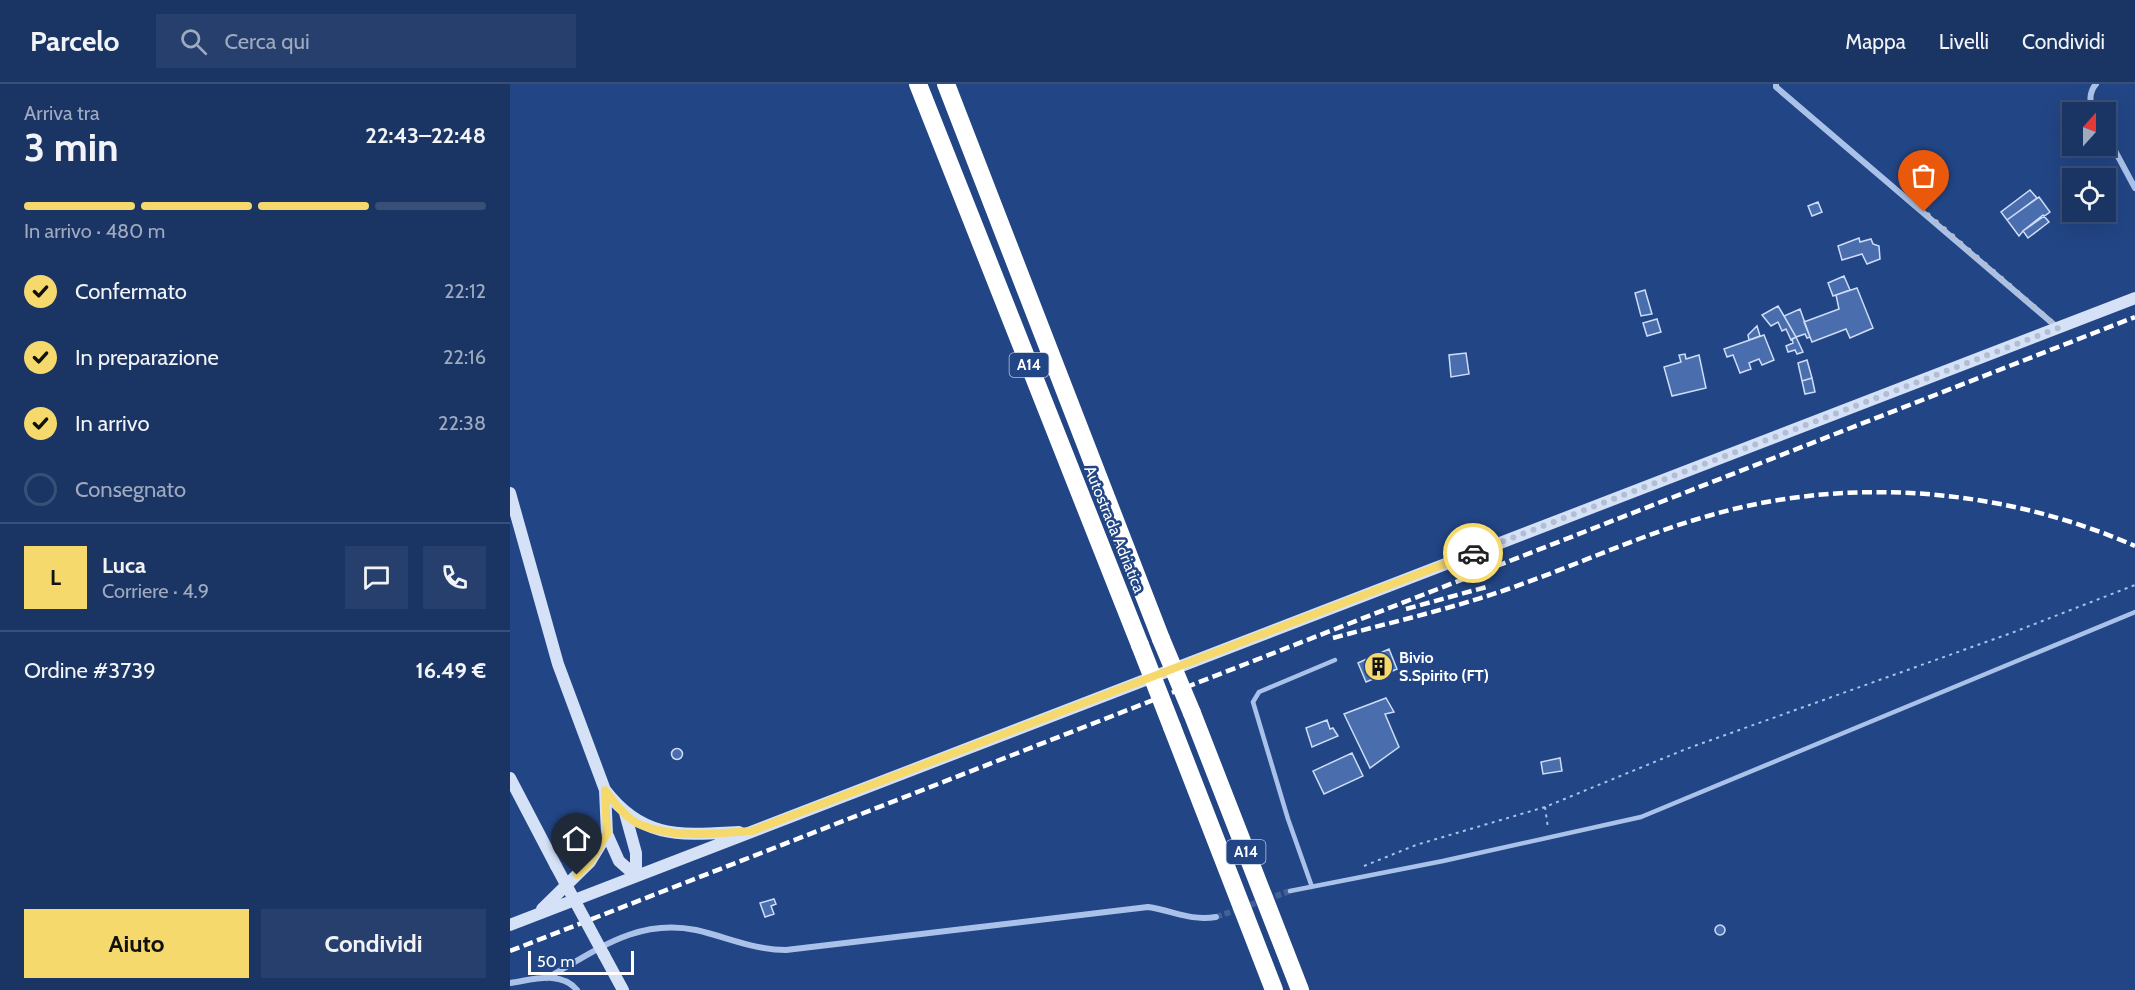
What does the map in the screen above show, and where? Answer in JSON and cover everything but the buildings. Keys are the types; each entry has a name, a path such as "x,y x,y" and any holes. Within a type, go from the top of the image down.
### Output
{"highway":[{"name":"Autostrada Adriatica","path":"918,84 1274,990"},
{"name":"Autostrada Adriatica","path":"946,84 1300,990"}],"main road":[{"path":"510,925 2135,298"},
{"path":"510,493 558,664 605,790 607,834 619,861 636,876"},
{"path":"510,778 623,990"},
{"path":"605,790 640,825 688,835 752,831"},
{"path":"625,812 636,853 636,876"},
{"path":"537,914 590,862 607,834"}],"street":[{"path":"1776,84 1776,87 2058,328"},
{"path":"2090,102 2092,88 2096,84"},
{"path":"2116,153 2135,188"},
{"path":"547,978 623,935 662,927 696,930 764,950 786,951 1148,907 1169,910 1189,918 1216,917"},
{"path":"510,983 547,978 569,981 577,990"}],"lane":[{"path":"1290,891 1641,817 1921,703 2135,612"},
{"path":"1312,887 1288,819 1253,702 1259,692 1335,660"}],"path":[{"path":"1356,870 1416,844 1545,807 1686,749 2014,632 2135,585"},
{"path":"1545,807 1549,837"}],"tunnel":[{"path":"1216,917 1290,891"}],"railway":[{"path":"510,951 2135,317"},
{"path":"1333,638 1487,596 1657,532 1708,516 1761,503 1815,495 1869,492 1924,494 1979,500 2032,511 2084,526 2135,546"},
{"path":"1406,609 1490,586"}],"way so far":[{"path":"1473,553 2058,328 1924,212"}],"place":[{"name":"Bivio S.Spirito (FT)","path":"1378,666"}],"route":[{"path":"577,875 590,862 607,834 605,790 616,805 640,825 688,835 752,831 1473,553"}]}
